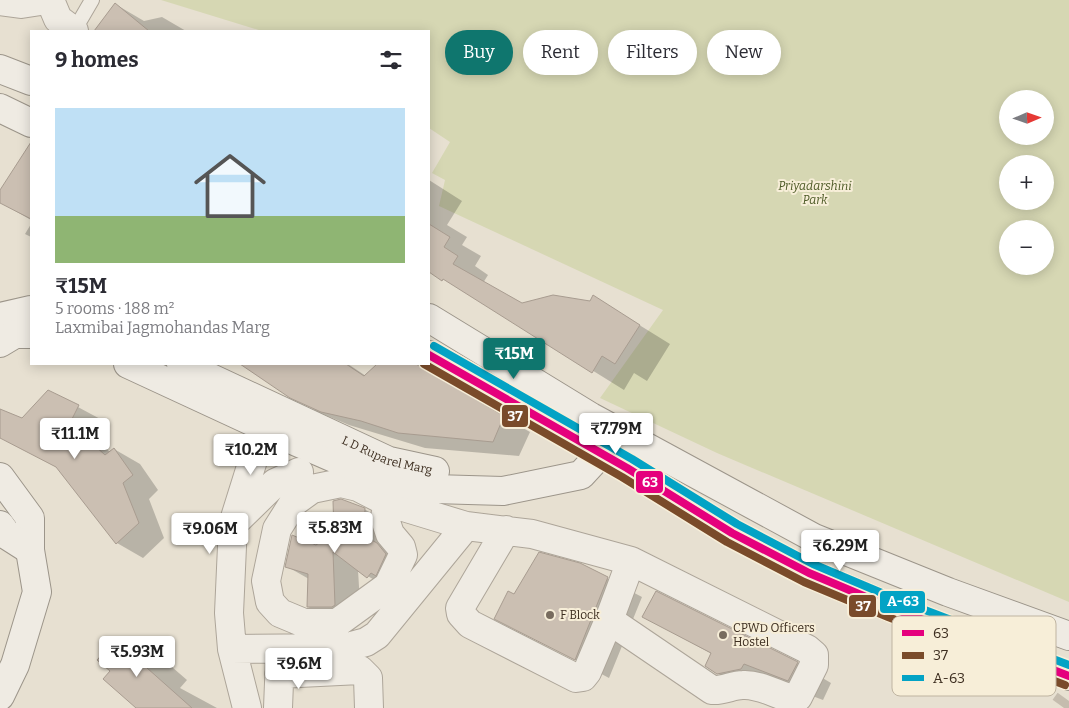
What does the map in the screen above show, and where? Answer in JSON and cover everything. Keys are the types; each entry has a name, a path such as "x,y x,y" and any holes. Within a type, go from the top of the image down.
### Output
{"street":[{"path":"0,1 21,4 48,0 58,19 75,29"},
{"path":"0,69 30,81"},
{"path":"0,316 30,310"},
{"path":"430,319 613,429 814,538 948,592 1014,616"},
{"path":"0,343 15,334 30,334"},
{"path":"430,356 599,453 732,533 809,573 913,616"},
{"path":"131,365 266,417 233,524 229,613 232,649 248,708"},
{"name":"L D Ruparel Marg","path":"183,365 266,417 389,461 435,480 502,476 525,485 581,475 599,453 613,429"},
{"path":"0,477 30,518 30,550 37,592 15,666 0,696"},
{"path":"233,524 287,477 294,502"},
{"path":"387,502 385,519 390,534 401,547 403,556 388,586 338,623 304,623 280,613 270,602 266,581 277,530 294,502 312,489 341,483 358,487 387,502 466,526 532,534 631,561 807,649 814,655 814,665 798,697 793,700 752,685 742,685 722,691 712,690 609,620"},
{"path":"0,525 8,536 30,550"},
{"path":"280,661 344,648 366,642 378,635 466,526"},
{"path":"506,530 460,608 461,614 470,624 576,678 582,677 587,672 631,561"},
{"path":"1056,631 1069,636"},
{"path":"232,649 280,661 360,670 368,678 369,708"},
{"path":"278,708 280,661"},
{"path":"1056,671 1069,676"}],"lane":[{"path":"75,29 92,0"}],"green space":[{"name":"Priyadarshini Park","path":"161,0 1069,0 1069,602 717,453 600,398 663,310 439,206 445,180 432,173 450,142 430,129 430,30 259,30"}],"building":[{"path":"115,3 148,30 95,30"},
{"path":"30,144 30,218 0,203 0,190"},
{"path":"430,225 450,237 444,247 458,256 453,264 522,303 553,295 590,301 593,295 640,325 615,364 602,356 592,373 443,279 442,281 430,273"},
{"path":"241,365 348,365 364,376 376,365 418,365 504,416 493,442 398,433 361,421 321,412 290,398"},
{"path":"48,390 79,405 70,423 105,455 114,448 133,475 123,483 139,523 116,544 56,467 0,438 0,409 22,418"},
{"path":"341,499 365,508 364,536 377,543 386,554 376,576 371,573 367,578 333,552 335,605 332,607 307,607 308,574 285,567 292,535 316,545 334,532 333,501"},
{"name":"F Block","path":"539,552 580,563 608,577 575,660 494,619 508,591 514,594"},
{"name":"CPWD Officers Hostel","path":"656,591 798,662 788,681 744,664 741,669 717,674 705,666 711,653 642,617"},
{"path":"115,640 124,648 131,640 154,660 147,668 192,708 136,708 103,679 110,671 97,660"}],"tunnel":[{"path":"1064,708 1069,701"}],"transit line":[{"name":"A-63","path":"434,346 632,459 737,524 813,564 941,616"},
{"name":"63","path":"430,356 627,468 732,533 809,573 913,616"},
{"name":"37","path":"426,365 622,477 727,542 804,582 892,619"},
{"name":"A-63","path":"1056,660 1069,665"},
{"name":"63","path":"1056,671 1069,676"},
{"name":"37","path":"1056,682 1065,685"}],"place":[{"name":"F Block","path":"550,615"},
{"name":"CPWD Officers Hostel","path":"723,635"}]}
